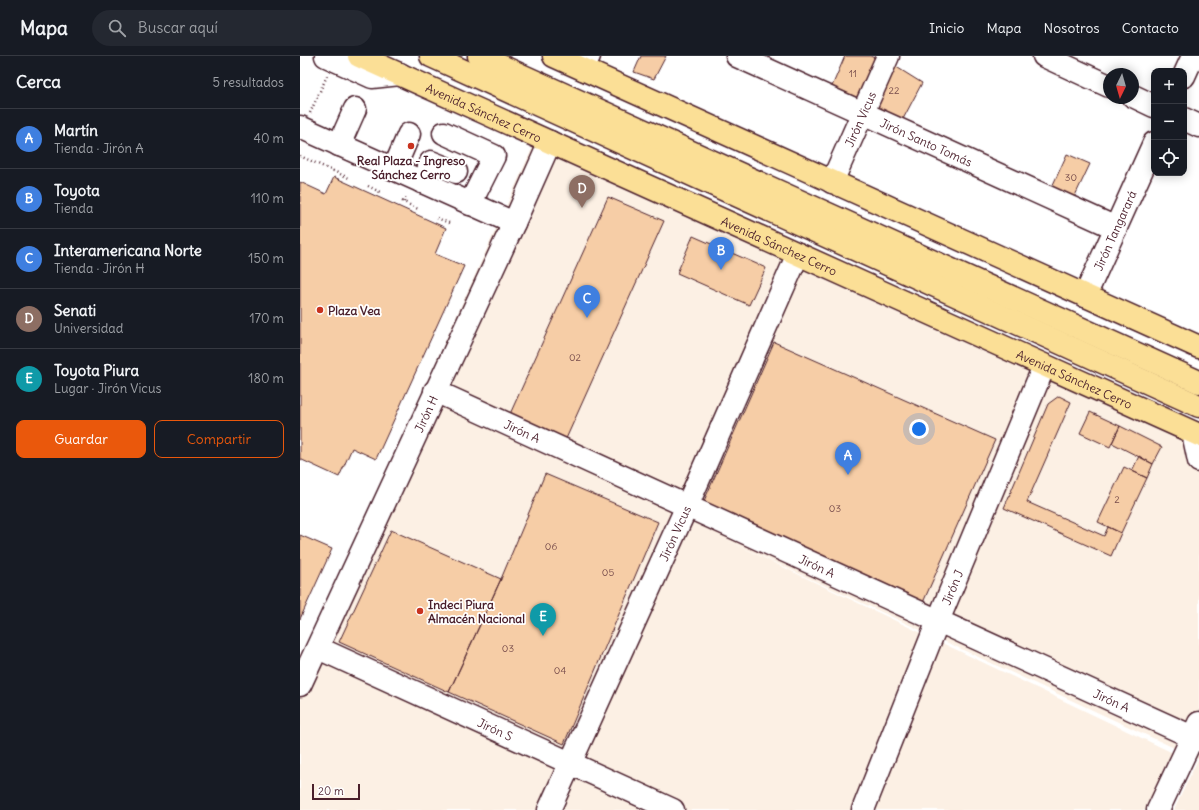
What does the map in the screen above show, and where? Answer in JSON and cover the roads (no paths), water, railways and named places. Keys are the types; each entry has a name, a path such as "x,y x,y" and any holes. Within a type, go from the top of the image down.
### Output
{"main road":[{"name":"Avenida Sánchez Cerro","path":"359,56 1196,434"},
{"path":"431,56 1199,406"},
{"path":"479,56 1199,382"},
{"path":"554,56 586,63 832,182 1199,347"}],"street":[{"name":"Jirón Santo Tomás","path":"737,56 1116,228"},
{"name":"Jirón Vicus","path":"832,182 888,56"},
{"path":"1044,56 1103,83"},
{"path":"1187,69 1193,56"},
{"path":"330,58 372,77 400,74"},
{"path":"1139,99 1151,105"},
{"path":"339,145 355,109"},
{"path":"1187,121 1199,126"},
{"path":"301,128 514,224"},
{"path":"444,133 494,156 470,204"},
{"path":"394,169 409,134"},
{"name":"Jirón H","path":"300,685 435,391 514,224 550,142"},
{"name":"Jirón Tangarará","path":"1085,296 1151,150"},
{"path":"422,182 431,162 456,172"},
{"name":"Jirón Vicus","path":"549,810 687,506 798,254"},
{"name":"Jirón J","path":"862,810 938,621 1044,366"},
{"name":"Jirón A","path":"435,391 938,621 1197,733"},
{"path":"1196,434 1199,461"},
{"name":"Jirón S","path":"318,648 673,810"},
{"path":"1158,810 1197,733"}],"place":[{"name":"Real Plaza - Ingreso Sánchez Cerro","path":"411,146"},
{"name":"Senati","path":"582,208"},
{"name":"Toyota","path":"721,270"},
{"name":"Plaza Vea","path":"320,310"},
{"name":"Interamericana Norte","path":"587,318"},
{"name":"Martín","path":"848,475"},
{"name":"Indeci Piura Almacén Nacional","path":"420,611"},
{"name":"Toyota Piura","path":"543,636"}]}
